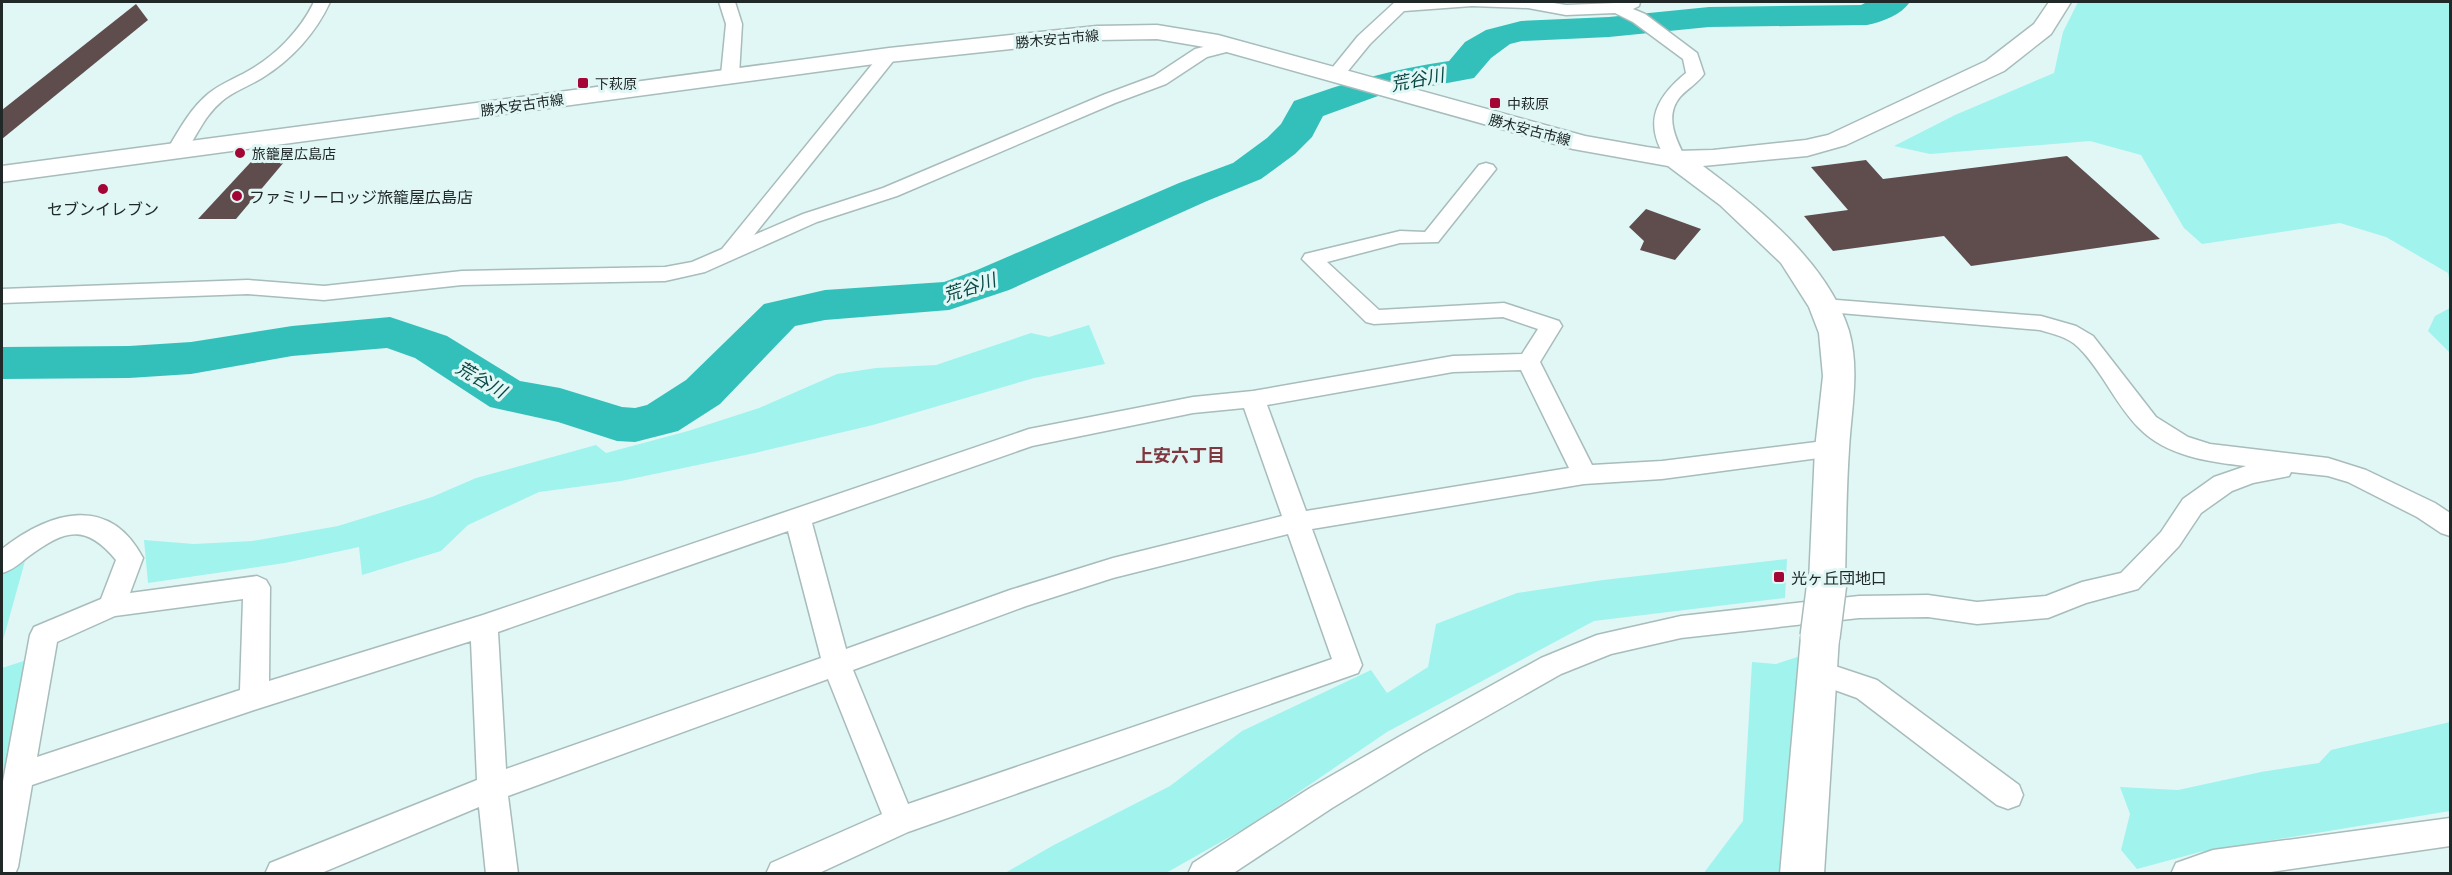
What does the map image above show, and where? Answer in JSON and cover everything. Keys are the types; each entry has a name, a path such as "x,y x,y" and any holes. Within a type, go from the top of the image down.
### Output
{"main road":[{"name":"勝木安古市線","path":"2,174 889,55 1131,32 1157,32 1232,45 1582,143 1676,159 1772,153 1807,148 1837,140 1995,66 2043,29 2060,2"},
{"path":"1676,159 1730,199 1791,257 1824,306 1834,333 1839,376 1832,449 1827,582 1818,655 1802,873"}],"street":[{"path":"177,150 194,118 212,99 262,70 279,57 316,16 322,2"},
{"path":"727,2 734,24 730,75"},
{"path":"1344,75 1364,40 1403,4 1469,2"},
{"path":"1475,2 1528,3 1566,10 1618,8 1637,2"},
{"path":"1618,8 1639,18 1691,57 1695,74 1664,105 1662,120 1676,159"},
{"path":"2,296 248,287 324,293 462,278 665,274 698,267 810,218 890,192 1109,99 1160,80 1201,53 1232,45"},
{"path":"727,255 889,55"},
{"path":"1486,169 1431,238 1400,237 1312,259 1374,317 1504,310 1551,326 1529,362"},
{"path":"2,314 47,295"},
{"path":"1824,306 2041,323 2068,331 2085,341 2148,423 2179,443 2209,453 2328,467 2357,476 2426,510 2451,526"},
{"path":"18,776 254,698 484,626 1029,438 1193,405 1253,399 1453,364 1529,362"},
{"path":"1529,362 1584,475"},
{"path":"782,873 900,821 1348,665 1299,522 1253,399"},
{"path":"281,873 492,788 1019,598 1113,568 1299,522 1584,475 1662,470 1832,449"},
{"path":"1204,873 1321,798 1412,744 1551,666 1607,643 1681,627 1859,607 1928,606 1977,614 2048,607 2082,593 2129,582 2170,539 2193,506 2223,484 2250,474 2280,470 2280,462"},
{"path":"798,519 836,663 900,821"},
{"path":"2,563 29,540 53,528 72,524 104,530 130,558 112,606"},
{"path":"2,867 44,635 112,606 257,587 254,698"},
{"path":"484,626 492,788 502,873"},
{"path":"1818,655 2008,795"},
{"path":"2187,873 2213,865 2451,832"}],"shaded area":[{"path":"2078,2 2450,2 2450,282 2448,273 2386,237 2340,223 2202,244 2184,228 2141,155 2090,141 1930,154 1894,146 1955,115 2054,73 2063,32"},
{"path":"2450,308 2450,353 2428,331 2435,316"},
{"path":"1089,325 1105,364 1034,378 873,425 755,453 621,481 539,492 468,525 441,551 362,575 359,547 285,563 148,583 144,540 194,544 252,541 338,526 432,497 476,478 596,445 606,453 688,431 759,408 837,374 876,368 936,365 1031,333 1049,337"},
{"path":"28,550 2,644 2,568"},
{"path":"1787,559 1785,598 1594,621 1387,732 1249,826 1166,873 1005,873 1052,846 1170,786 1242,731 1371,670 1387,693 1428,667 1436,624 1517,593 1603,580"},
{"path":"1816,651 1796,873 1703,874 1743,821 1752,662 1776,664"},
{"path":"30,659 2,821 2,668"},
{"path":"2450,722 2450,811 2200,852 2137,869 2121,850 2130,814 2120,787 2178,790 2261,772 2319,763 2331,750"}],"building":[{"path":"136,4 148,20 2,139 2,110"},
{"name":"ファミリーロッジ旅籠屋広島店","path":"295,149 236,219 198,219 262,150"},
{"path":"2067,156 2160,239 1971,266 1944,236 1833,251 1804,216 1848,210 1811,167 1866,160 1883,179"},
{"path":"1646,209 1701,229 1675,260 1640,250 1644,241 1629,227"}],"waterway":[{"name":"荒谷川","path":"2,363 129,362 191,358 292,341 390,332 431,347 507,395 560,405 617,424 635,425 661,419 703,392 780,314 825,305 949,296 993,280 1193,192 1247,171 1281,146 1298,129 1307,109 1365,88 1401,79 1461,70 1478,50 1498,37 1521,31 1609,27 1709,17 1867,15 1893,2"}],"place":[{"name":"下萩原","path":"583,83"},
{"name":"中萩原","path":"1495,103"},
{"name":"旅籠屋広島店","path":"240,153"},
{"name":"セブンイレブン","path":"103,189"},
{"name":"ファミリーロッジ旅籠屋広島店","path":"237,196"},
{"name":"光ヶ丘団地口","path":"1779,577"}],"district":[{"name":"上安六丁目","path":"1180,454"}]}
